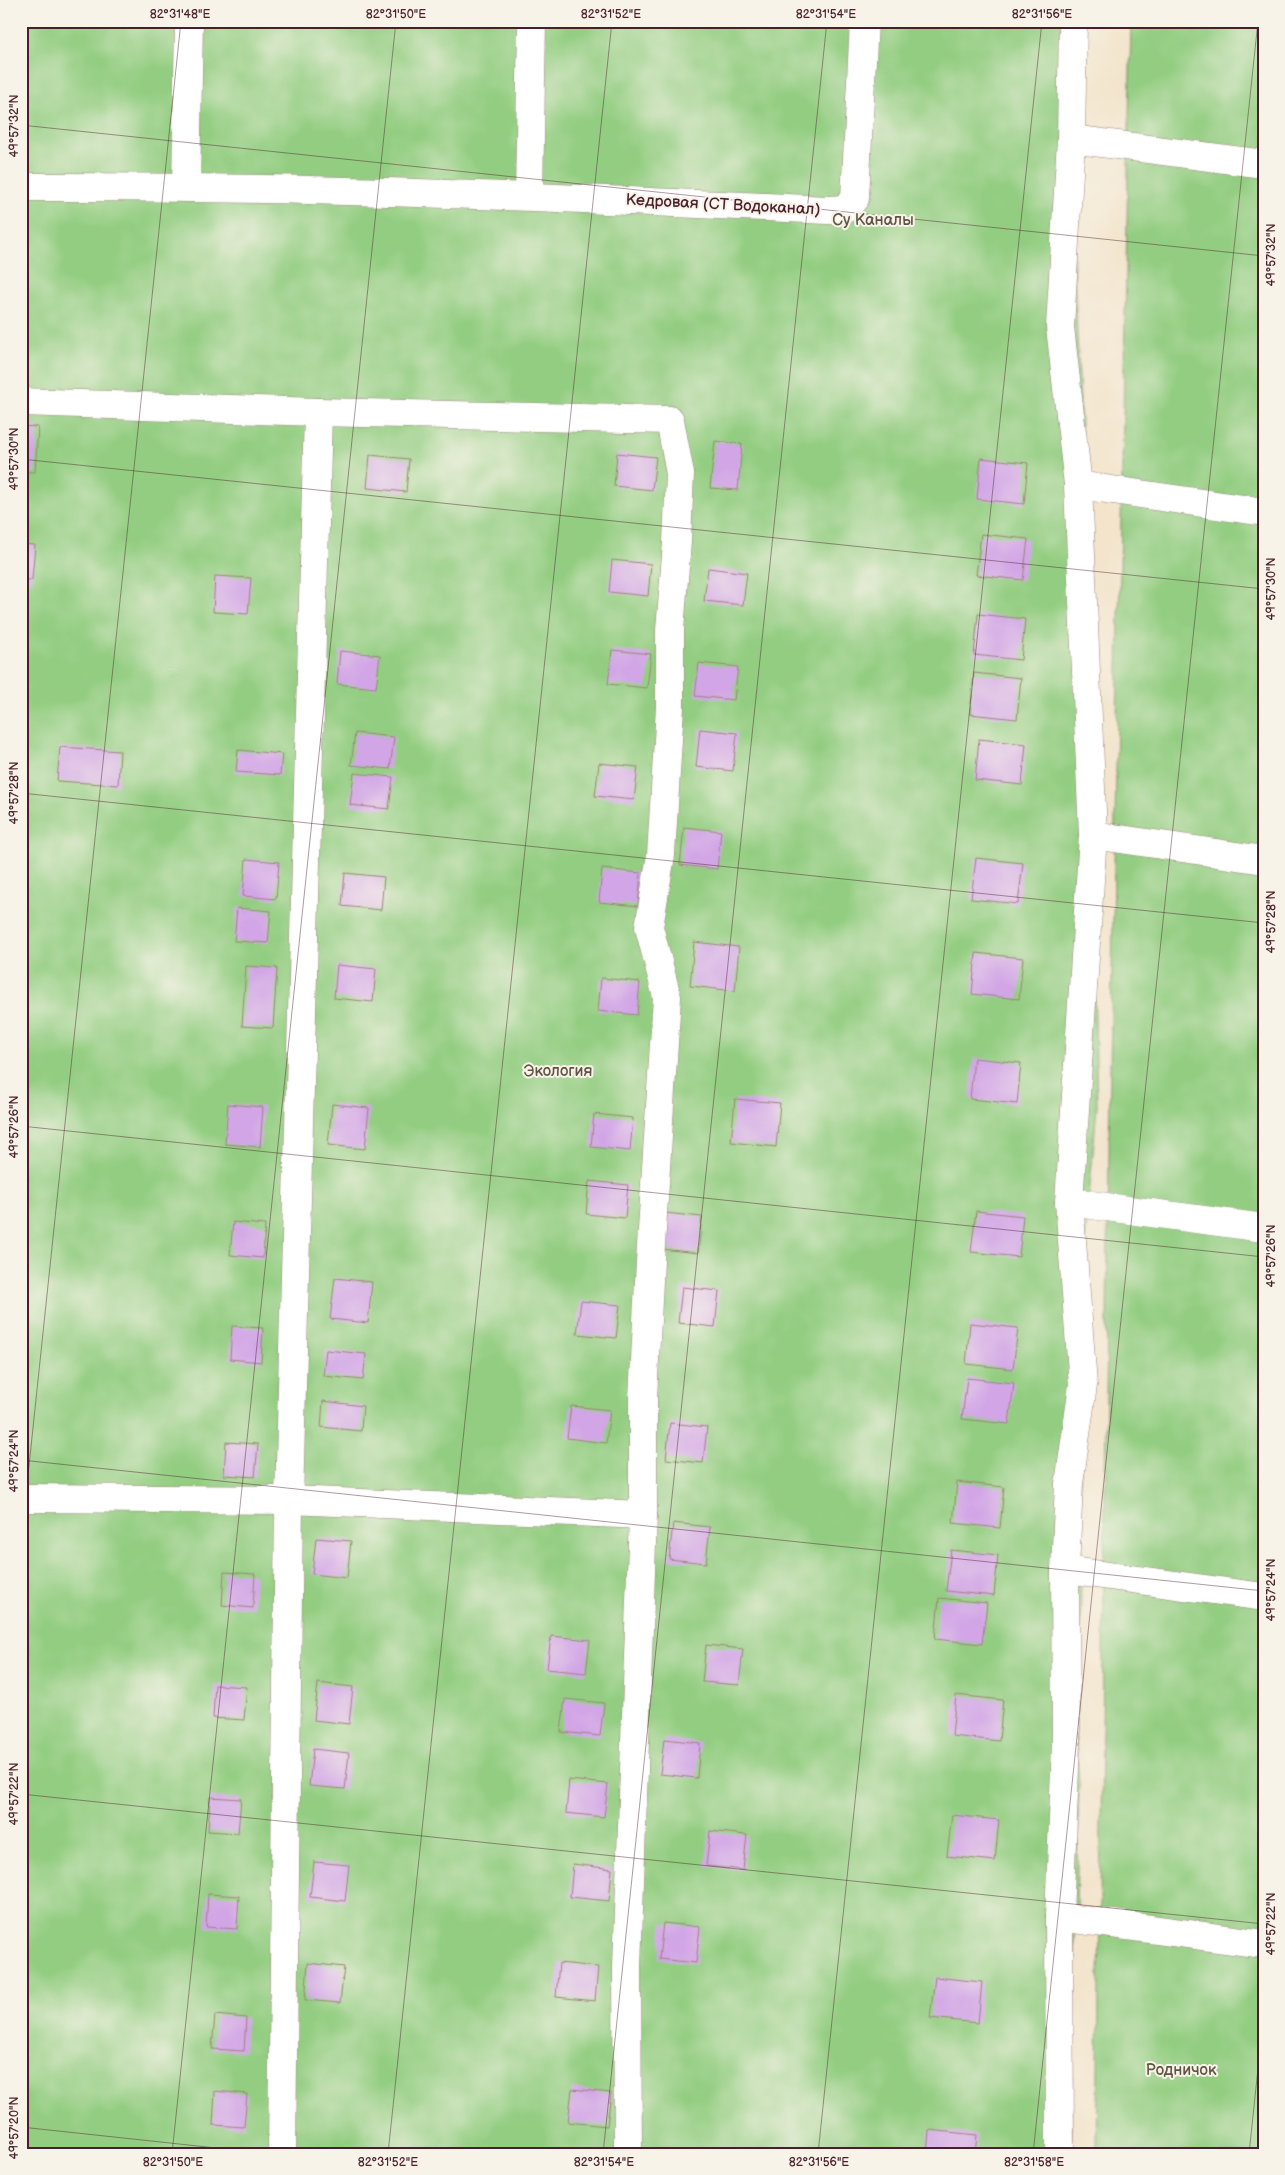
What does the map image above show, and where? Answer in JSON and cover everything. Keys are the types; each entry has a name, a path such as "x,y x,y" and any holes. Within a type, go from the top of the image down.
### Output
{"street":[{"path":"186,186 189,21"},
{"path":"21,187 186,186 529,196 532,21"},
{"name":"Кедровая (СТ Водоканал)","path":"529,196 845,209 855,198 864,21"},
{"path":"1060,2154 1059,1917 1066,1744 1065,1570 1069,1484 1083,1385 1069,1202 1093,835 1078,485 1060,327 1071,139 1073,21"},
{"path":"1071,139 1264,164"},
{"path":"21,402 318,412 670,420 680,474 670,630 670,707 661,855 649,927 667,997 643,1399 643,1515 627,1967 628,2154"},
{"path":"282,2154 289,1500 318,412"},
{"path":"1078,485 1264,512"},
{"path":"1093,835 1264,860"},
{"path":"1069,1202 1264,1228"},
{"path":"21,1498 289,1500 643,1515"},
{"path":"1065,1570 1264,1597"},
{"path":"1059,1917 1264,1944"}],"green space":[{"name":"Экология","path":"21,21 1063,21 1081,424 1097,1106 1083,1268 1080,1432 1081,1605 1075,1729 1079,1785 1070,2154 21,2154"},
{"name":"Родничок","path":"1131,21 1264,21 1264,2154 1097,2154 1110,1070"}],"building":[{"path":"21,426 38,427 35,472 21,472"},
{"path":"715,441 742,444 738,490 710,488"},
{"path":"617,453 656,457 652,490 614,486"},
{"path":"370,455 409,459 406,492 367,488"},
{"path":"981,458 1028,463 1024,504 977,499"},
{"path":"981,534 1028,539 1023,580 976,575"},
{"path":"21,544 35,545 32,580 21,580"},
{"path":"612,560 651,564 648,596 609,592"},
{"path":"708,568 747,573 743,605 704,601"},
{"path":"215,576 251,578 248,614 213,612"},
{"path":"978,614 1025,619 1021,660 974,655"},
{"path":"612,650 651,654 647,688 608,684"},
{"path":"340,651 380,655 376,688 337,684"},
{"path":"699,663 738,667 734,700 695,696"},
{"path":"974,673 1021,678 1017,719 970,714"},
{"path":"700,729 737,733 733,771 696,767"},
{"path":"355,733 394,737 390,769 351,765"},
{"path":"979,739 1026,744 1022,785 975,780"},
{"path":"60,747 120,751 118,785 57,781"},
{"path":"238,750 282,754 280,775 236,772"},
{"path":"599,763 638,767 634,800 595,796"},
{"path":"354,773 393,777 389,809 350,805"},
{"path":"684,827 721,831 717,869 680,865"},
{"path":"976,858 1023,863 1018,904 971,899"},
{"path":"246,859 279,862 276,899 243,896"},
{"path":"602,869 641,873 638,906 599,902"},
{"path":"345,873 384,877 381,910 342,906"},
{"path":"237,908 271,911 268,943 234,941"},
{"path":"694,942 739,947 735,991 690,986"},
{"path":"976,953 1023,958 1019,999 972,994"},
{"path":"337,965 376,969 373,1002 334,998"},
{"path":"246,966 277,968 273,1028 242,1026"},
{"path":"601,978 640,982 637,1015 598,1011"},
{"path":"974,1058 1021,1063 1017,1104 970,1099"},
{"path":"735,1099 780,1103 776,1147 731,1142"},
{"path":"228,1104 263,1107 260,1147 225,1144"},
{"path":"332,1104 369,1108 365,1149 328,1145"},
{"path":"594,1114 633,1118 630,1151 591,1147"},
{"path":"589,1181 628,1185 625,1218 586,1214"},
{"path":"976,1211 1023,1216 1019,1257 971,1252"},
{"path":"665,1213 702,1217 698,1253 661,1249"},
{"path":"233,1222 265,1225 263,1258 230,1255"},
{"path":"335,1278 372,1282 368,1323 330,1319"},
{"path":"682,1287 719,1291 715,1327 678,1323"},
{"path":"581,1301 620,1305 616,1338 577,1334"},
{"path":"970,1323 1018,1328 1013,1369 966,1364"},
{"path":"232,1326 263,1328 261,1362 230,1359"},
{"path":"326,1350 366,1354 363,1380 323,1376"},
{"path":"967,1378 1014,1383 1009,1424 962,1419"},
{"path":"323,1401 363,1406 361,1431 321,1427"},
{"path":"571,1406 610,1410 606,1443 567,1438"},
{"path":"670,1423 707,1427 703,1463 666,1459"},
{"path":"226,1442 258,1444 255,1477 224,1475"},
{"path":"957,1482 1004,1487 1000,1528 953,1523"},
{"path":"673,1523 710,1527 706,1563 669,1559"},
{"path":"316,1538 351,1541 347,1578 312,1574"},
{"path":"951,1550 998,1555 994,1596 946,1591"},
{"path":"224,1572 255,1574 253,1608 222,1605"},
{"path":"939,1598 987,1603 982,1644 935,1639"},
{"path":"551,1636 590,1640 586,1673 547,1669"},
{"path":"706,1645 743,1649 739,1685 702,1682"},
{"path":"318,1683 353,1687 349,1724 314,1720"},
{"path":"215,1685 247,1687 244,1720 213,1718"},
{"path":"956,1695 1003,1700 999,1741 952,1736"},
{"path":"565,1699 604,1703 600,1736 561,1732"},
{"path":"664,1739 700,1743 697,1778 660,1774"},
{"path":"313,1749 349,1753 345,1789 309,1786"},
{"path":"569,1780 608,1784 604,1817 566,1813"},
{"path":"210,1797 241,1799 238,1833 208,1831"},
{"path":"952,1815 999,1820 995,1861 947,1856"},
{"path":"710,1831 747,1835 743,1870 706,1866"},
{"path":"314,1862 349,1865 345,1901 310,1897"},
{"path":"573,1864 612,1869 609,1901 570,1897"},
{"path":"208,1894 239,1896 237,1929 206,1927"},
{"path":"663,1923 700,1927 696,1963 659,1959"},
{"path":"308,1963 344,1967 340,2003 305,2000"},
{"path":"559,1963 598,1967 595,2001 556,1997"},
{"path":"935,1977 982,1982 978,2023 930,2018"},
{"path":"215,2015 246,2018 244,2051 212,2049"},
{"path":"21,2052 24,2052 23,2071 21,2071"},
{"path":"572,2089 611,2093 607,2126 568,2122"},
{"path":"215,2091 247,2094 244,2127 213,2125"},
{"path":"929,2130 977,2135 975,2154 927,2154"}],"park label":[{"name":"Су Каналы","path":"873,220"}]}
